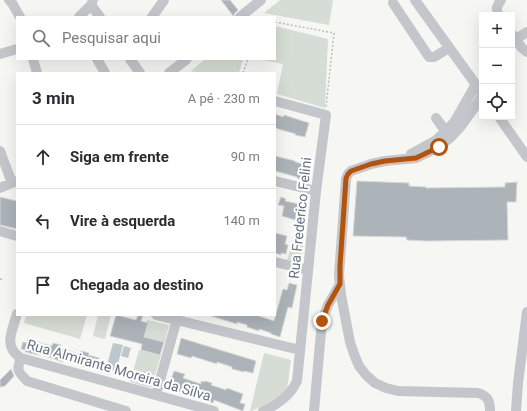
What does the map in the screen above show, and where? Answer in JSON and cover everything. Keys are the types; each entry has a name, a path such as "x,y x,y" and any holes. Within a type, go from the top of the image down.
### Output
{"street":[{"path":"9,0 19,16"},
{"path":"153,16 164,0"},
{"path":"241,16 261,0"},
{"path":"415,0 479,89"},
{"path":"497,12 496,8 501,0"},
{"path":"80,16 92,2 99,16"},
{"path":"393,3 429,57 434,57 449,48"},
{"path":"515,36 527,32"},
{"path":"515,38 522,48 527,52"},
{"path":"0,54 16,49"},
{"path":"32,60 37,72"},
{"path":"98,60 104,72"},
{"path":"131,60 139,72"},
{"path":"170,72 186,60"},
{"path":"476,84 448,135 439,147 416,158 371,164 351,171 348,174 346,178 340,284 350,342 354,354 359,366 375,383 398,391 483,394 488,398 490,403 490,411"},
{"path":"405,159 435,140 448,135 466,120 479,99"},
{"path":"276,101 326,115"},
{"name":"Rua Frederico Felini","path":"263,411 282,401 289,394 297,381 316,191 326,115"},
{"path":"436,118 448,135"},
{"path":"501,120 527,157"},
{"path":"0,150 14,182 0,188"},
{"path":"276,181 316,191"},
{"path":"0,231 16,236"},
{"path":"276,262 308,270"},
{"path":"314,411 322,321 328,305 340,284"},
{"path":"516,411 527,312"},
{"name":"Rua Almirante Moreira da Silva","path":"16,316 11,334 11,347 16,355 21,358 214,411"},
{"path":"163,316 178,318 300,350"},
{"path":"156,395 178,318"},
{"path":"21,358 18,372 27,381 126,411"}],"path":[{"path":"276,22 334,33 326,115"},
{"path":"243,72 248,60"},
{"path":"0,278 4,280"}],"shaded area":[{"path":"280,0 333,0 329,25 264,13"},
{"path":"276,26 328,39 325,108 277,94 283,64 263,60 276,60"},
{"path":"204,60 243,60 239,72 191,71"},
{"path":"305,199 308,200 301,264 287,260"},
{"path":"26,316 87,316 80,339 24,323"},
{"path":"98,316 111,316 105,339 93,336"},
{"path":"147,320 169,325 165,342 144,337 148,323 146,322"},
{"path":"113,343 123,345 116,371 106,369"},
{"path":"124,346 131,348 128,358 121,356"},
{"path":"139,350 161,355 151,388 130,382"},
{"path":"264,353 291,360 287,390 284,394 250,411"}],"building":[{"path":"221,0 230,0 238,10 233,16"},
{"path":"276,114 283,117 284,115 309,123 305,137 295,135 296,134 276,128"},
{"path":"276,156 310,166 307,175 310,177 308,181 276,171"},
{"path":"357,181 409,183 409,186 426,188 505,187 505,183 517,182 516,202 507,202 508,240 427,241 407,240 406,237 353,236"},
{"path":"0,197 16,201 16,229 0,225"},
{"path":"281,197 286,199 285,201 299,204 295,220 282,216 284,206 278,205"},
{"path":"276,233 287,236 285,244 288,245 286,254 281,253 281,255 276,253"},
{"path":"289,283 297,285 292,308 288,307 280,337 259,329 259,331 247,327 247,325 237,322 237,324 211,316 259,316 274,321 283,289 287,290"},
{"path":"116,316 136,320 138,316 143,316 141,321 148,323 144,337 164,342 160,355 141,350 142,344 110,336"},
{"path":"28,338 35,339 34,341 52,346 53,343 61,345 60,348 79,354 81,351 89,353 88,355 99,358 96,368 78,365 79,363 68,359 63,359 63,362 40,354 25,352 26,350 21,349 23,342 27,343"},
{"path":"181,338 256,361 253,373 232,369 232,367 217,362 217,364 192,356 191,358 177,354"},
{"path":"11,369 14,376 5,386 0,387 0,380"},
{"path":"174,371 185,374 183,378 201,384 201,381 205,381 212,383 211,385 226,390 227,388 243,394 240,403 245,404 243,411 214,400 213,403 168,388"}],"route":[{"path":"322,321 328,305 340,284 339,275 346,178 348,174 351,171 371,164 416,158 439,147"}]}
